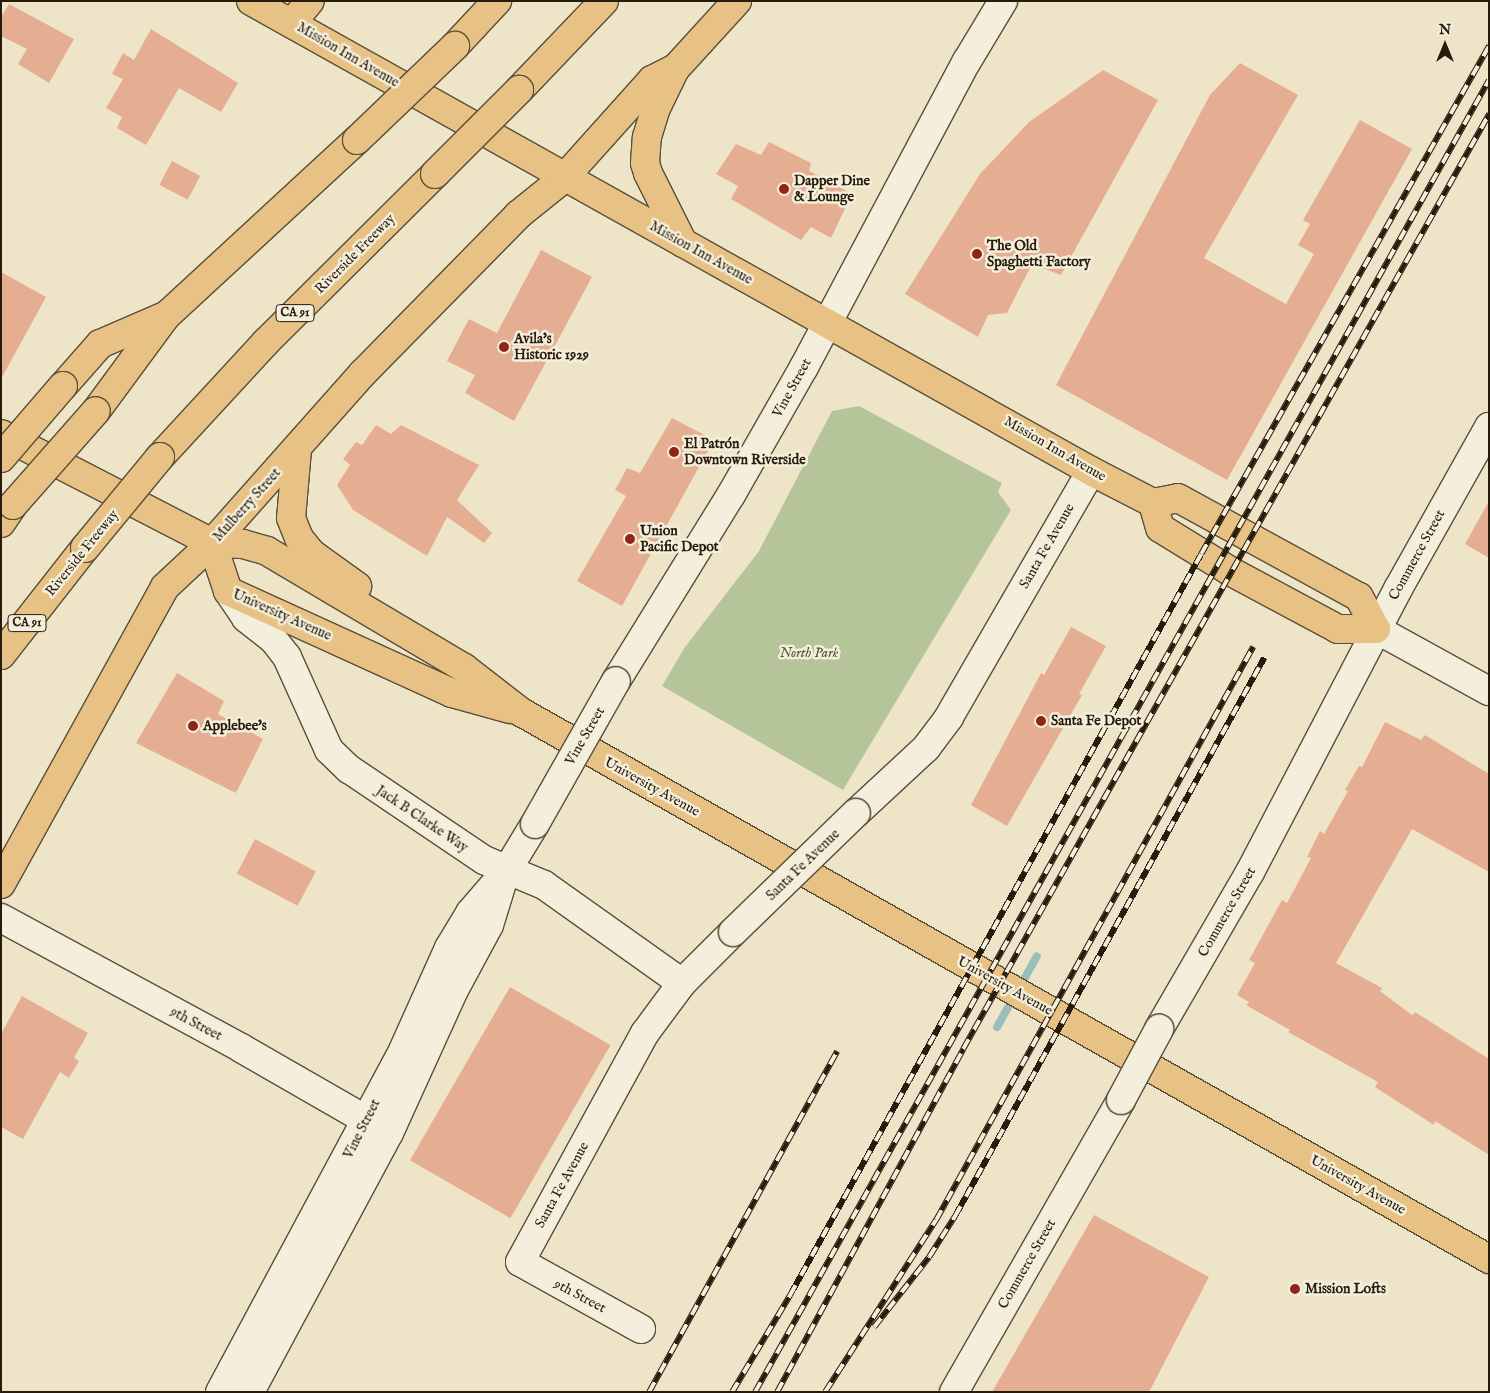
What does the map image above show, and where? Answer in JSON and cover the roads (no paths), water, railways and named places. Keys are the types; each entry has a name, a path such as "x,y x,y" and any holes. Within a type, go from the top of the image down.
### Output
{"main road":[{"name":"Mission Inn Avenue","path":"250,1 564,178 1152,503"},
{"path":"292,23 310,1"},
{"path":"7,514 96,411 166,316 357,140 455,46 497,1"},
{"name":"Riverside Freeway","path":"1,656 85,548 160,457 266,342 519,90 604,1"},
{"path":"683,243 655,190 645,163 647,137 656,108 675,68 737,1"},
{"name":"Mulberry Street","path":"1,884 165,587 212,544 363,373 518,215 564,178 652,80 675,68"},
{"path":"1,458 100,344 166,316"},
{"name":"University Avenue","path":"1,434 212,544 243,544 267,551 464,668 521,712 1489,1259"},
{"path":"297,450 291,518 299,538 311,553 367,593 376,616"},
{"path":"1178,498 1359,597 1376,628 1338,629 1230,571 1160,528 1152,503 1178,498"},
{"name":"University Avenue","path":"212,544 228,591 452,693 521,712"}],"street":[{"name":"Vine Street","path":"220,1392 400,1057 449,948 470,913 507,870 616,680 731,495 827,322 967,60 1003,1"},
{"name":"Commerce Street","path":"954,1392 1250,872 1350,686 1376,628 1489,427"},
{"name":"Santa Fe Avenue","path":"520,1262 646,1033 682,983 856,813 926,748 949,717 1091,470"},
{"name":"Jack B Clarke Way","path":"228,591 246,618 273,639 287,657 329,750 349,769 484,860 544,885 682,983"},
{"path":"1376,628 1489,691"},
{"name":"Vine Street","path":"250,1392 389,1133 453,992 489,925 507,870"},
{"name":"9th Street","path":"1,918 389,1133"},
{"name":"9th Street","path":"520,1262 641,1329"}],"waterway":[{"path":"997,1027 1037,956"}],"railway":[{"path":"732,1392 790,1295 1201,554 1489,46"},
{"path":"755,1392 1489,80"},
{"path":"777,1392 963,1049 1489,114"},
{"path":"825,1392 936,1220 1253,647"},
{"path":"874,1327 929,1257 955,1216 1264,658"},
{"path":"649,1392 837,1052"}],"place":[{"name":"Dapper Dine & Lounge","path":"784,189"},
{"name":"The Old Spaghetti Factory","path":"977,254"},
{"name":"Avila's Historic 1929","path":"504,347"},
{"name":"El Patrón Downtown Riverside","path":"674,452"},
{"name":"Union Pacific Depot","path":"630,539"},
{"name":"Santa Fe Depot","path":"1041,721"},
{"name":"Applebee's","path":"193,726"},
{"name":"Mission Lofts","path":"1295,1289"}],"park label":[{"name":"North Park","path":"809,653"}]}
